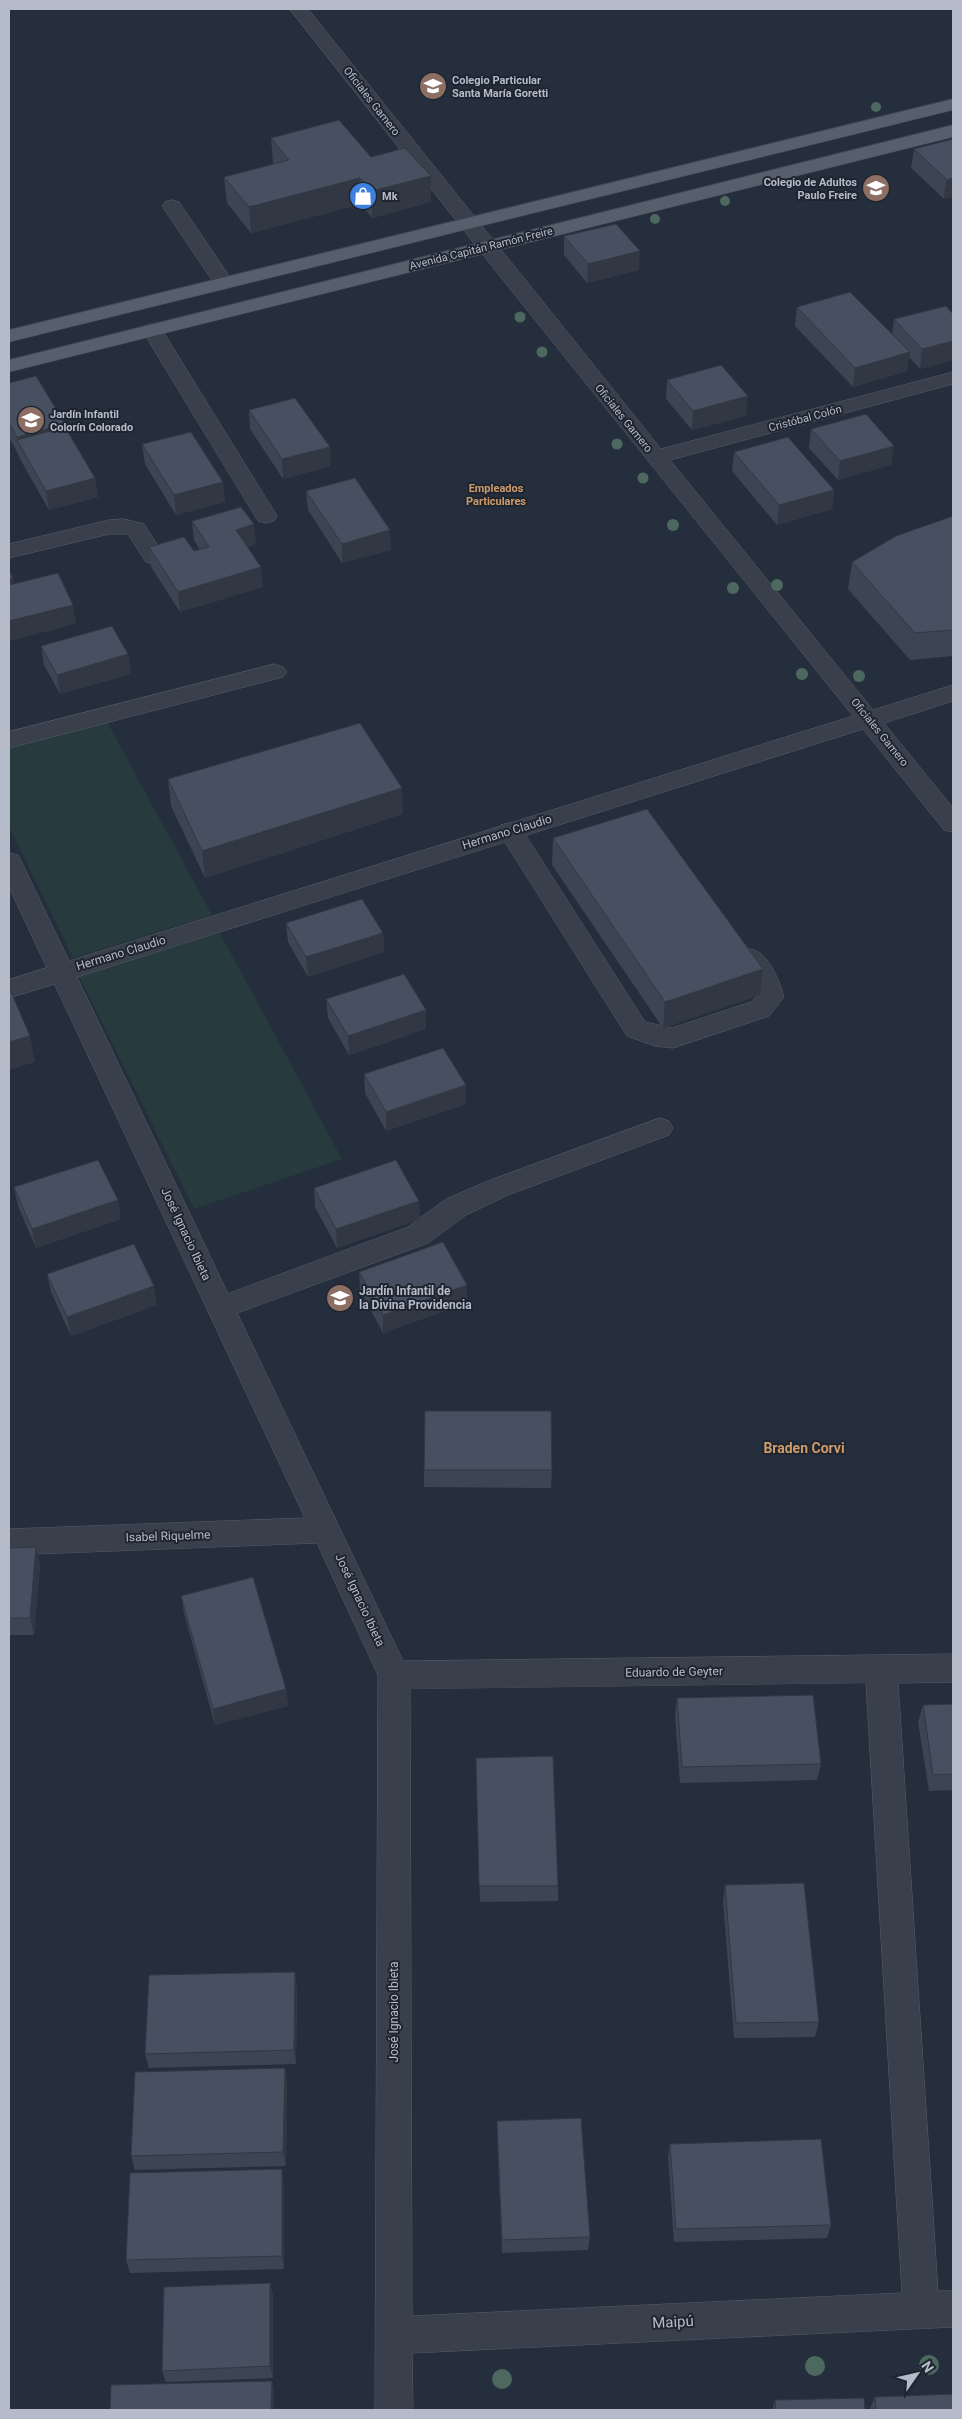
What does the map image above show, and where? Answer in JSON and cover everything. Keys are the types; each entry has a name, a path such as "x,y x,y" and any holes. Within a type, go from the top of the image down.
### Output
{"main road":[{"path":"9,336 468,222 953,105"},
{"name":"Avenida Capitán Ramón Freire","path":"9,366 953,131"}],"street":[{"name":"Oficiales Gamero","path":"299,9 487,247 953,824"},
{"path":"172,206 224,283"},
{"path":"152,330 266,516"},
{"name":"Cristóbal Colón","path":"656,457 953,378"},
{"path":"9,550 109,527 124,526 136,529 154,557"},
{"path":"9,740 274,672"},
{"name":"Hermano Claudio","path":"9,988 953,693"},
{"path":"510,831 636,1029 655,1036 673,1038 760,1009 771,997 766,980 749,956"},
{"name":"José Ignacio Ibieta","path":"9,861 394,1675 394,2410"},
{"path":"221,1308 418,1235 456,1207 489,1192 660,1128"},
{"name":"Isabel Riquelme","path":"9,1542 327,1530"},
{"name":"Eduardo de Geyter","path":"394,1675 953,1668"},
{"path":"881,1669 937,2310"},
{"name":"Maipú","path":"394,2335 937,2310"}],"shaded area":[{"path":"106,720 212,915 73,958 9,827 9,748"},
{"path":"220,933 342,1159 194,1209 79,976"}],"building":[{"path":"339,120 371,157 405,148 431,176 371,191 360,178 249,207 224,177 289,160 271,138"},
{"path":"953,139 953,178 947,180 914,149"},
{"path":"616,224 640,251 588,264 564,236"},
{"path":"850,292 910,352 855,368 797,307"},
{"path":"946,306 953,314 953,341 922,349 894,319"},
{"path":"721,365 748,396 693,411 667,380"},
{"path":"36,376 65,424 17,437 9,423 9,383"},
{"path":"295,398 330,447 282,459 249,410"},
{"path":"866,414 894,446 840,461 811,429"},
{"path":"65,427 95,478 46,491 17,440"},
{"path":"191,432 223,482 174,495 142,444"},
{"path":"788,437 834,490 779,505 734,452"},
{"path":"355,478 390,530 342,544 306,491"},
{"path":"241,507 254,524 236,530 261,567 178,592 149,547 184,537 194,551 209,547 192,521"},
{"path":"953,516 953,630 915,633 852,562 896,536"},
{"path":"9,570 13,578 9,579"},
{"path":"58,573 73,605 9,621 9,585"},
{"path":"112,626 128,654 57,675 41,646"},
{"path":"360,723 402,788 202,851 168,779"},
{"path":"647,809 763,969 665,1002 553,838"},
{"path":"362,899 383,933 306,957 286,923"},
{"path":"404,974 426,1010 348,1036 326,999"},
{"path":"9,987 30,1036 9,1042"},
{"path":"443,1048 466,1085 386,1112 364,1074"},
{"path":"98,1160 118,1200 32,1229 14,1187"},
{"path":"396,1160 419,1201 336,1229 314,1188"},
{"path":"443,1242 467,1285 383,1315 359,1272"},
{"path":"134,1244 154,1286 67,1317 47,1274"},
{"path":"425,1411 551,1411 552,1470 424,1470"},
{"path":"36,1547 30,1618 9,1618 9,1548"},
{"path":"253,1577 286,1689 213,1709 181,1596"},
{"path":"813,1695 821,1764 682,1767 677,1698"},
{"path":"953,1704 953,1774 933,1775 923,1705"},
{"path":"553,1756 558,1886 479,1886 476,1758"},
{"path":"804,1883 819,2022 736,2023 725,1885"},
{"path":"295,1972 294,2050 145,2054 149,1975"},
{"path":"285,2068 283,2152 131,2156 135,2072"},
{"path":"581,2118 590,2237 502,2240 497,2121"},
{"path":"821,2139 831,2225 676,2229 670,2144"},
{"path":"282,2169 282,2256 126,2260 130,2173"},
{"path":"270,2283 270,2366 162,2371 164,2287"},
{"path":"272,2381 271,2410 110,2410 111,2385"},
{"path":"953,2394 953,2410 876,2410 875,2397"},
{"path":"864,2398 865,2410 776,2410 775,2400"}],"place":[{"name":"Colegio Particular Santa María Goretti","path":"433,86"},
{"name":"Colegio de Adultos Paulo Freire","path":"876,188"},
{"name":"Mk","path":"363,196"},
{"name":"Jardín Infantil Colorín Colorado","path":"31,420"},
{"name":"Jardín Infantil de la Divina Providencia","path":"340,1298"}],"district":[{"name":"Empleados Particulares","path":"496,494"},
{"name":"Braden Corvi","path":"804,1448"}]}
